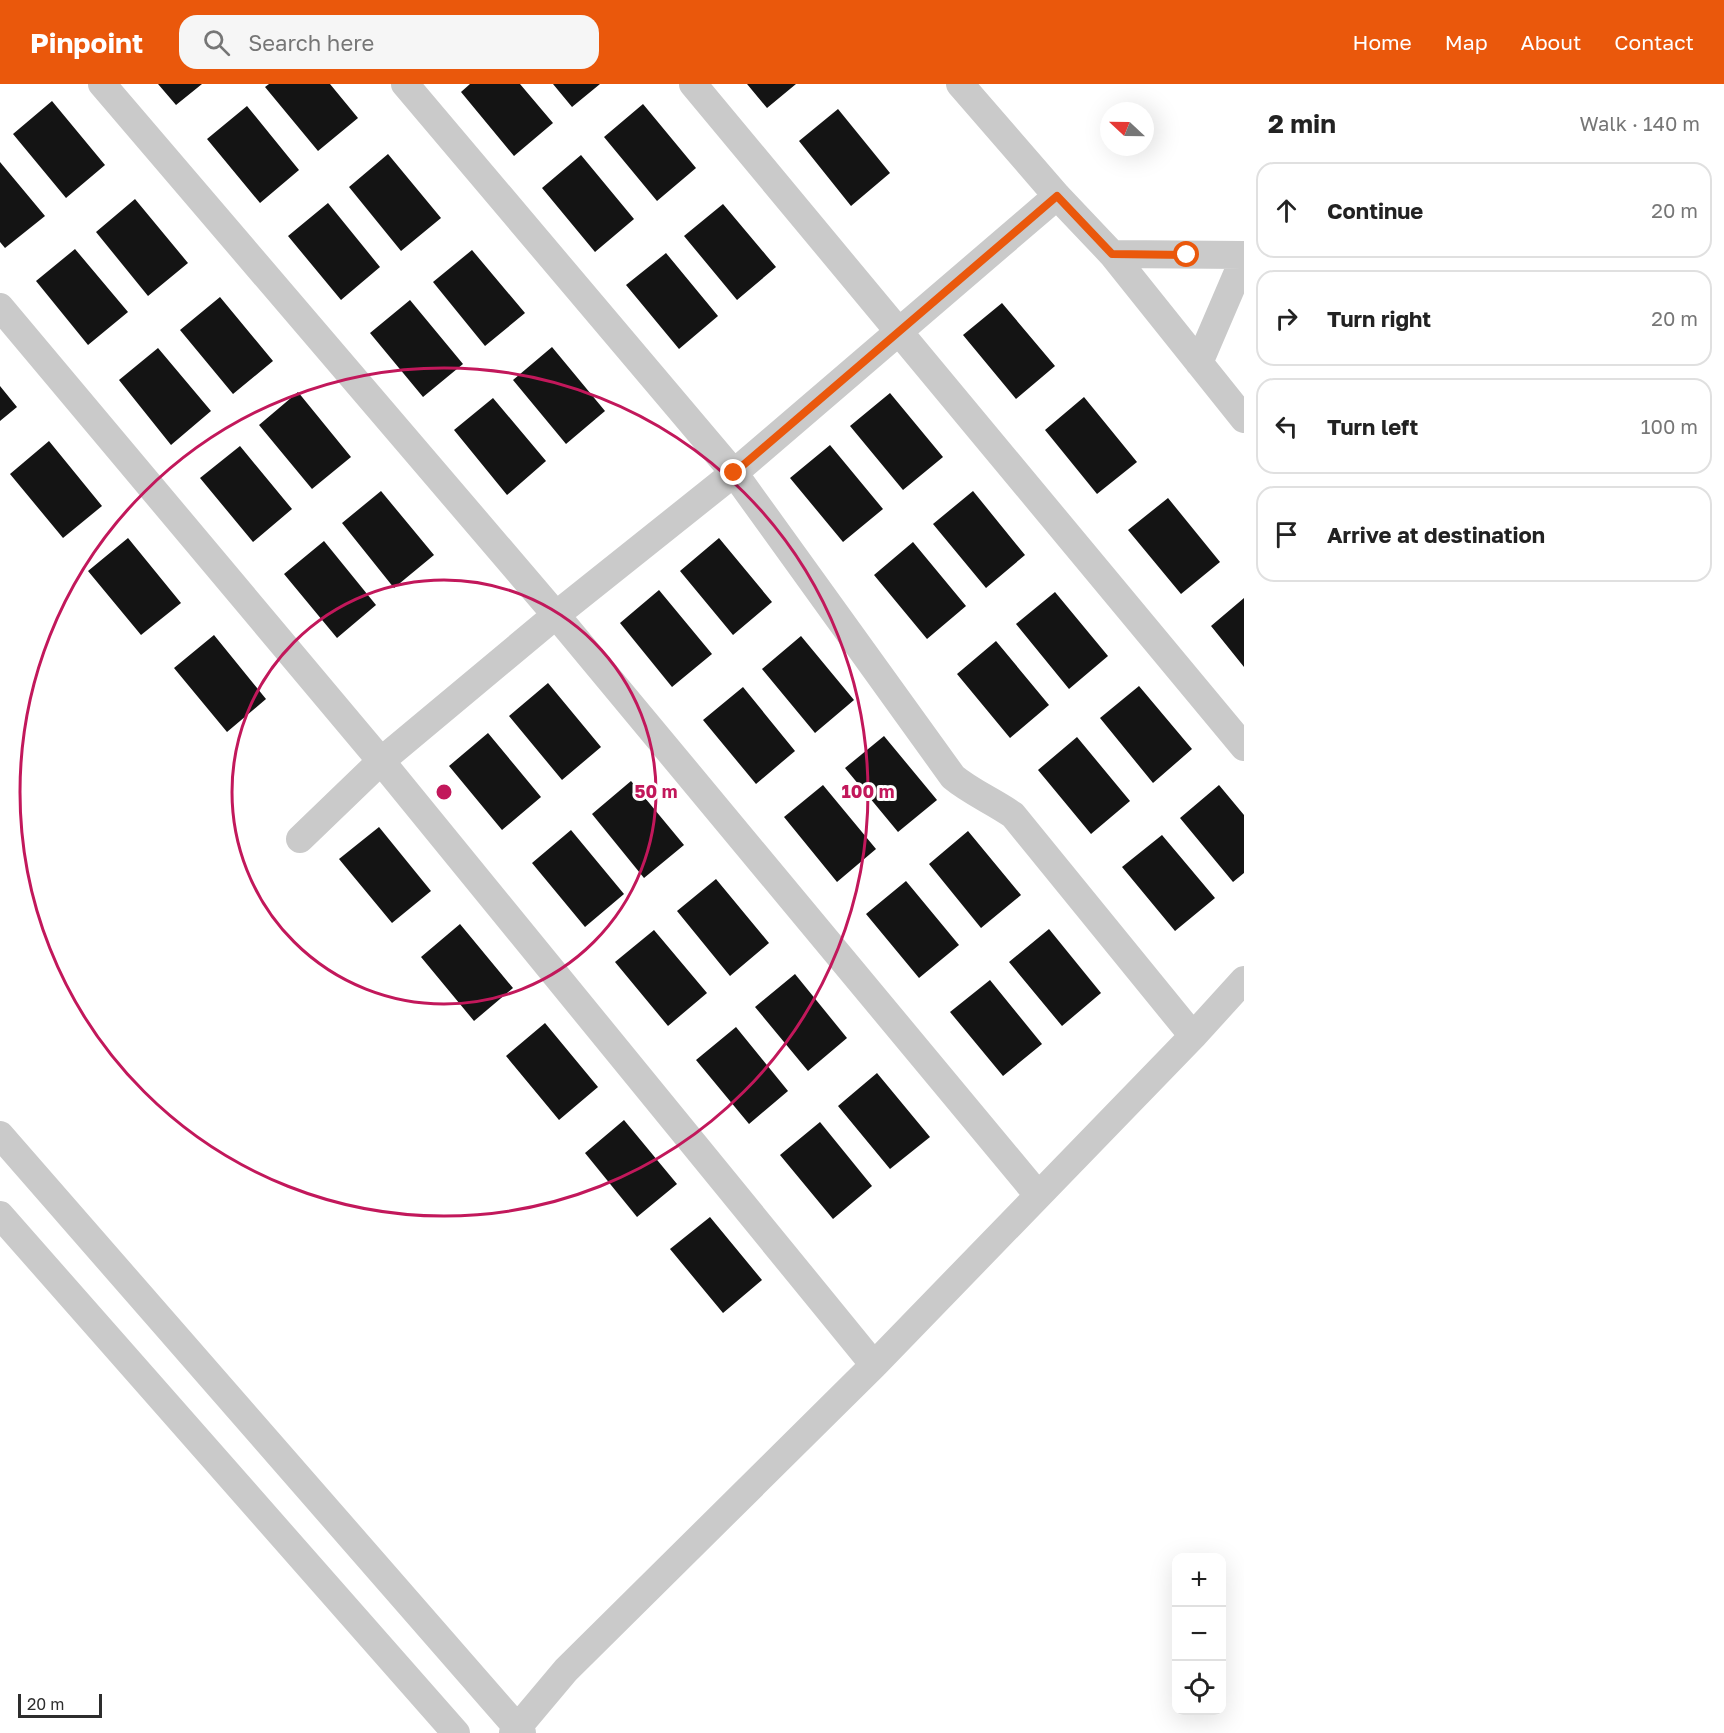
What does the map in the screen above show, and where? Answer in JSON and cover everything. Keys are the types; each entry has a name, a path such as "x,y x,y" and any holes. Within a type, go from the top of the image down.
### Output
{"street":[{"path":"102,84 556,615 1038,1195"},
{"path":"405,84 734,473 952,777 971,792 992,801 1012,814 1193,1036"},
{"path":"693,84 1244,747"},
{"path":"960,84 1057,196 1112,254 1244,419"},
{"path":"300,839 381,761 556,615 734,473 900,334 1057,196"},
{"path":"1112,254 1244,256 1199,363"},
{"path":"0,307 381,761 874,1365"},
{"path":"0,1135 518,1731 566,1670 874,1365 1193,1036 1244,980"},
{"path":"0,1215 456,1733"}],"building":[{"path":"158,84 202,84 176,105"},
{"path":"269,84 330,84 358,118 318,151 265,87"},
{"path":"470,84 520,84 553,123 514,156 461,92"},
{"path":"553,84 600,84 572,107"},
{"path":"747,84 796,84 767,108"},
{"path":"52,101 105,165 66,198 13,134"},
{"path":"643,104 696,168 657,201 604,137"},
{"path":"247,106 299,170 260,203 207,139"},
{"path":"838,109 890,173 851,206 799,141"},
{"path":"388,154 441,218 401,251 349,187"},
{"path":"581,155 634,219 595,252 542,188"},
{"path":"0,162 45,216 5,248 0,242"},
{"path":"135,199 188,263 148,296 96,232"},
{"path":"328,203 380,267 341,300 288,236"},
{"path":"723,204 776,267 737,300 684,236"},
{"path":"75,249 128,312 88,345 36,281"},
{"path":"472,250 525,313 485,346 433,282"},
{"path":"666,253 718,316 679,349 626,285"},
{"path":"220,297 273,361 233,394 180,330"},
{"path":"410,300 463,364 423,397 370,333"},
{"path":"1002,303 1055,366 1016,399 963,335"},
{"path":"552,347 605,411 566,444 513,380"},
{"path":"158,348 211,411 171,445 119,380"},
{"path":"0,386 17,407 0,421"},
{"path":"298,392 351,457 312,489 259,425"},
{"path":"890,393 943,457 903,490 850,426"},
{"path":"1084,397 1137,462 1097,494 1045,430"},
{"path":"493,398 546,461 507,495 454,430"},
{"path":"49,441 102,506 63,538 10,474"},
{"path":"830,445 883,509 843,542 790,478"},
{"path":"240,446 292,509 253,542 200,478"},
{"path":"381,491 434,555 394,588 342,523"},
{"path":"973,491 1025,555 986,588 933,524"},
{"path":"1168,498 1220,562 1181,594 1128,530"},
{"path":"128,538 181,603 141,635 88,571"},
{"path":"719,538 772,602 733,635 680,571"},
{"path":"324,541 376,605 337,638 284,574"},
{"path":"913,542 966,606 927,639 874,575"},
{"path":"659,590 712,654 672,687 620,623"},
{"path":"1055,592 1108,656 1069,689 1016,624"},
{"path":"1244,598 1244,667 1211,626"},
{"path":"214,635 266,699 227,732 174,668"},
{"path":"801,636 854,700 815,733 762,669"},
{"path":"996,641 1049,705 1010,738 957,674"},
{"path":"548,683 601,747 562,780 509,716"},
{"path":"1139,686 1192,749 1153,783 1100,718"},
{"path":"743,687 795,751 756,784 703,720"},
{"path":"488,733 541,797 502,830 449,766"},
{"path":"884,736 937,800 898,832 845,768"},
{"path":"1077,737 1130,801 1091,834 1038,770"},
{"path":"631,781 684,845 644,878 592,814"},
{"path":"823,785 876,849 837,882 784,817"},
{"path":"1219,785 1244,815 1244,873 1233,882 1180,818"},
{"path":"379,827 431,891 392,923 339,859"},
{"path":"571,830 624,894 585,927 532,863"},
{"path":"968,831 1021,895 981,928 929,864"},
{"path":"1162,835 1215,898 1175,931 1122,867"},
{"path":"716,879 769,943 730,976 677,911"},
{"path":"906,881 959,945 919,978 866,914"},
{"path":"460,924 513,988 474,1021 421,957"},
{"path":"1049,929 1101,993 1062,1026 1009,962"},
{"path":"654,930 707,993 668,1026 615,962"},
{"path":"795,974 847,1038 808,1071 755,1007"},
{"path":"990,980 1042,1044 1003,1076 950,1012"},
{"path":"545,1023 598,1087 559,1120 506,1056"},
{"path":"736,1027 788,1091 749,1124 696,1060"},
{"path":"877,1073 930,1137 890,1169 838,1106"},
{"path":"624,1120 677,1184 637,1217 585,1153"},
{"path":"820,1122 872,1186 833,1219 780,1155"},
{"path":"710,1217 762,1280 723,1313 670,1249"}],"route":[{"path":"734,473 900,334 1057,196 1112,254 1187,255"}]}
